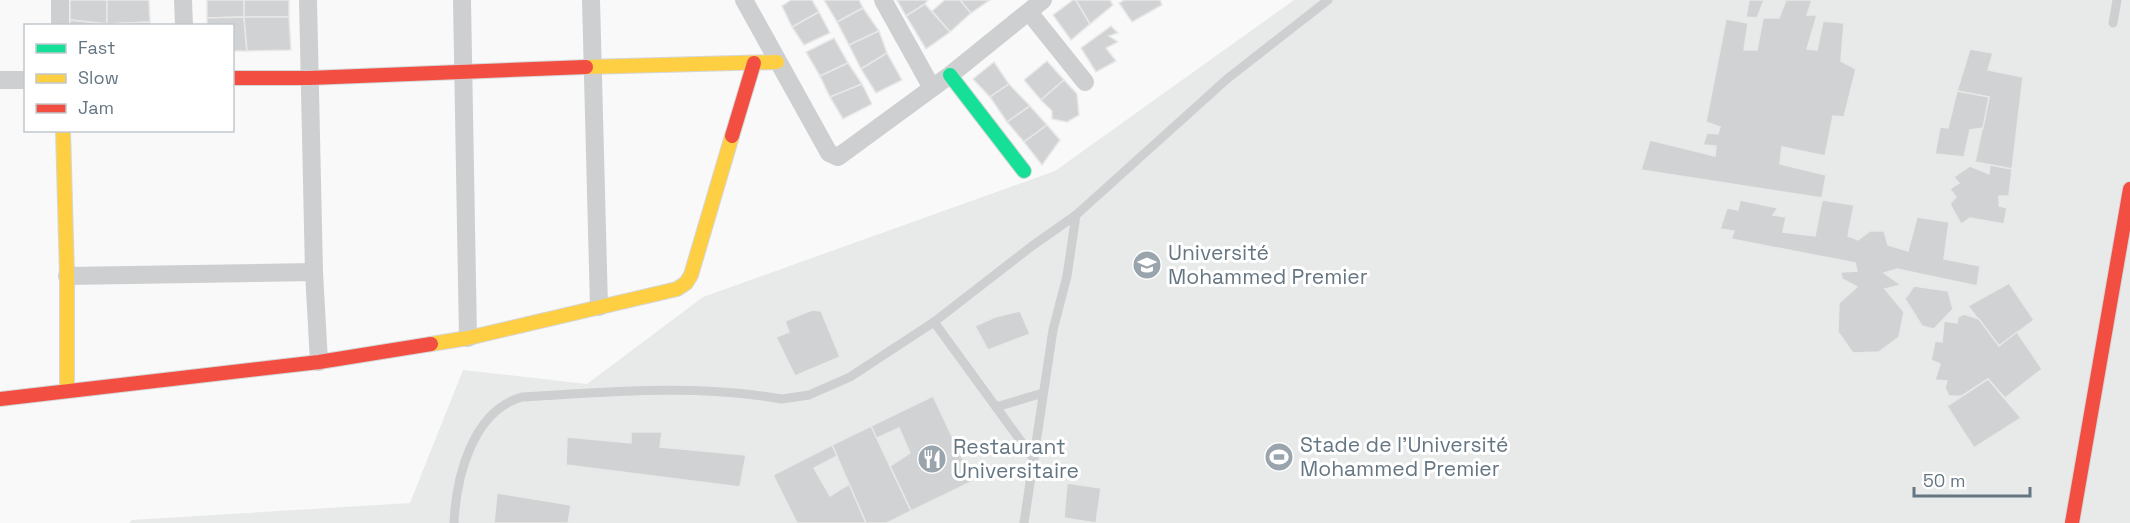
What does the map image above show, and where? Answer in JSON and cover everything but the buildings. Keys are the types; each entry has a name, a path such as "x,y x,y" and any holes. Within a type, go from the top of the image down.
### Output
{"street":[{"path":"60,0 60,24"},
{"path":"183,0 184,24"},
{"path":"308,0 314,272 319,362"},
{"path":"462,0 468,338"},
{"path":"591,0 599,307"},
{"path":"744,0 829,153 840,157 950,75 1043,0"},
{"path":"884,0 933,88"},
{"path":"1029,12 1085,82"},
{"path":"234,78 309,78 777,62"},
{"path":"0,399 319,362 468,338 670,292 689,280 754,63"},
{"path":"950,75 1024,171"},
{"path":"0,80 24,80"},
{"path":"63,132 67,391"},
{"path":"2072,523 2130,190"},
{"path":"67,276 314,272"}],"lane":[{"path":"454,523 464,461 471,444 479,430 490,418 514,399 625,390 698,390 782,399 795,398 824,389 850,377 934,322 1076,215 1227,79 1328,0"},
{"path":"2113,23 2117,0"},
{"path":"1024,523 1053,330 1072,251 1076,215"},
{"path":"934,322 1034,459"},
{"path":"996,407 1043,393"}],"shaded area":[{"path":"1294,0 2130,0 2130,523 129,523 132,520 410,503 463,370 587,384 703,297 1055,171"}],"traffic: fast":[{"path":"950,75 1024,171"}],"traffic: slow":[{"path":"586,67 777,62"},
{"path":"63,132 67,391"},
{"path":"431,344 468,338 677,289 686,283 691,275 732,136"}],"traffic: jam":[{"path":"732,136 754,63"},
{"path":"234,78 309,78 586,67"},
{"path":"2072,523 2130,189"},
{"path":"0,399 319,362 431,344"}],"place":[{"name":"Université Mohammed Premier","path":"1147,265"},
{"name":"Stade de l'Université Mohammed Premier","path":"1279,457"},
{"name":"Restaurant Universitaire","path":"932,459"}]}
